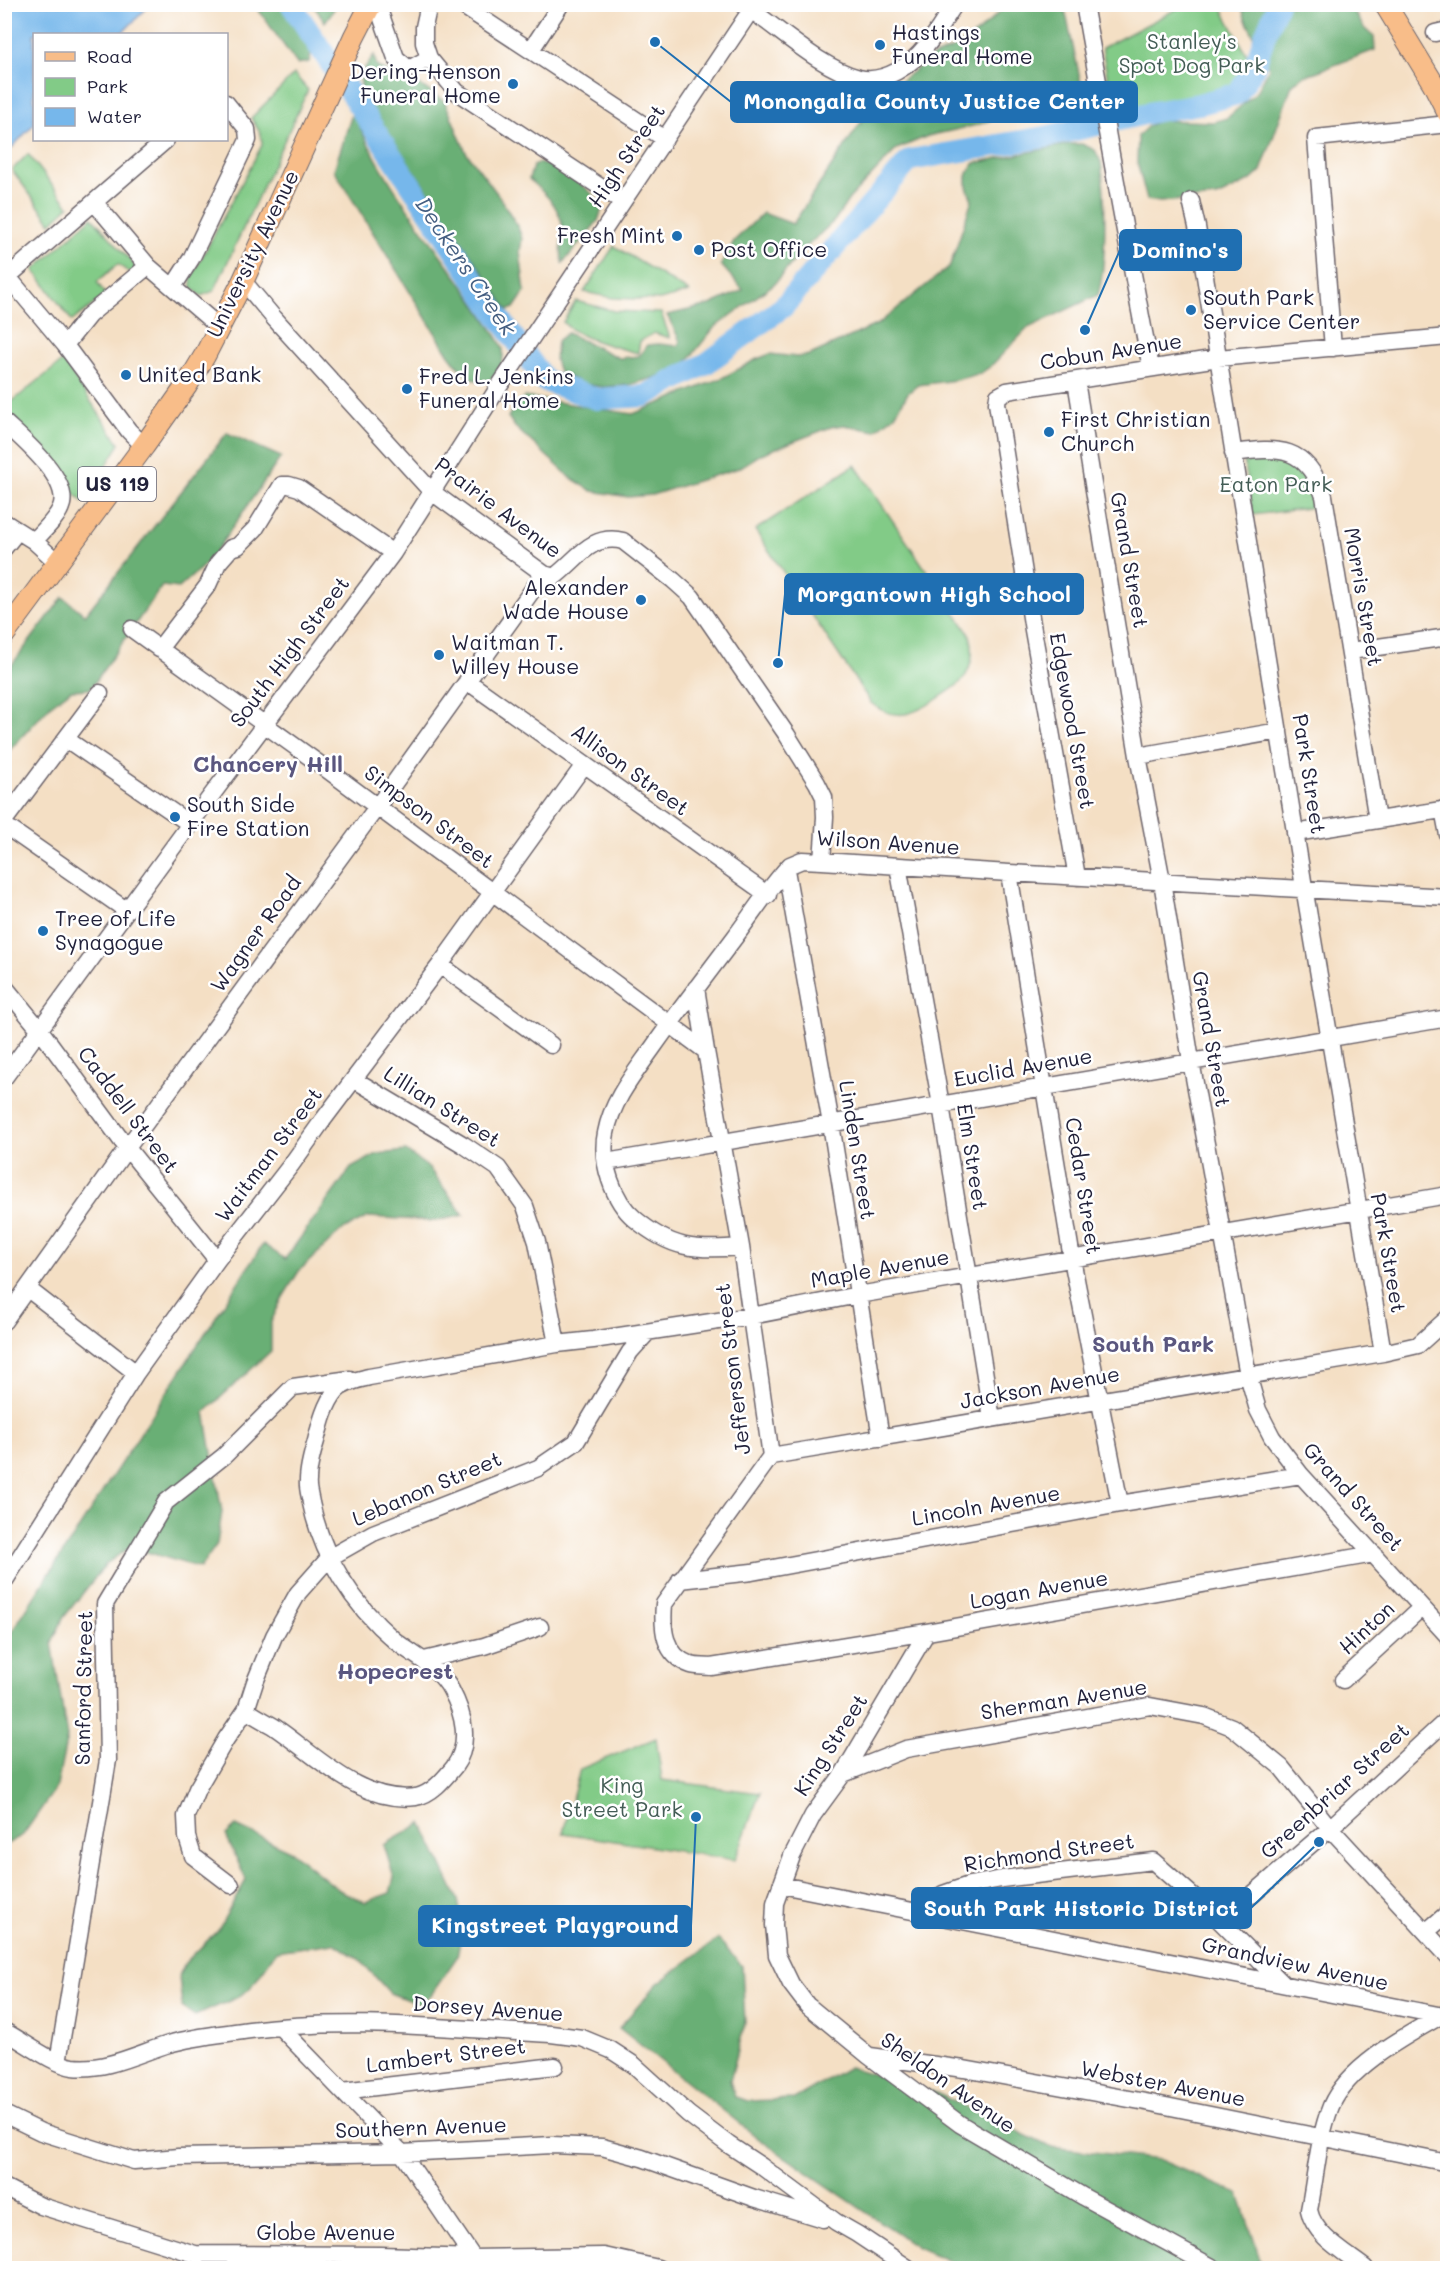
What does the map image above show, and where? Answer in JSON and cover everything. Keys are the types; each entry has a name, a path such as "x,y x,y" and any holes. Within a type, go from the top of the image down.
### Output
{"main road":[{"name":"University Avenue","path":"4,635 187,385 243,281 371,4"},
{"path":"1384,4 1433,83 1448,112"}],"street":[{"path":"376,4 396,58 409,69 429,57"},
{"path":"429,4 424,27 424,43 429,57 457,92 614,196"},
{"path":"460,4 665,140"},
{"path":"531,50 561,4"},
{"path":"750,6 815,56 860,78 872,78 891,75 910,62 926,46 955,4"},
{"path":"1084,4 1151,368"},
{"name":"High Street","path":"477,423 498,388 665,140 750,6"},
{"path":"173,287 191,259 248,140 247,129 228,105"},
{"path":"1333,348 1316,138 1448,123"},
{"path":"144,446 129,431 65,345 6,278 165,141"},
{"name":"Park Street","path":"1191,201 1383,1353"},
{"path":"94,202 148,266 219,327"},
{"path":"65,345 89,315 148,266"},
{"name":"Prairie Avenue","path":"243,281 432,492 544,574 554,577 570,566 593,543 603,539 614,539 623,542 692,597 788,735 824,797 822,861"},
{"name":"Cobun Avenue","path":"998,396 1007,392 1218,358 1448,337"},
{"name":"Grand Street","path":"1076,381 1191,1061 1248,1376 1258,1410 1272,1437 1301,1475 1448,1636"},
{"name":"Edgewood Street","path":"998,396 997,403 1033,630 1077,877"},
{"path":"4,422 33,450 58,481 62,492 62,505 34,541"},
{"name":"South High Street","path":"4,1078 126,910 393,553 477,423"},
{"name":"Morris Street","path":"1233,453 1265,449 1286,452 1300,458 1318,481 1323,496 1350,651 1377,820"},
{"path":"159,649 208,585 218,563 231,548 238,546 255,529 282,485 289,484 299,488 393,553"},
{"path":"4,548 11,527 34,541 58,563"},
{"name":"Wagner Road","path":"4,1322 126,1148 377,807 544,574"},
{"name":"Simpson Street","path":"132,629 669,1024"},
{"path":"1350,651 1448,637"},
{"name":"Allison Street","path":"467,681 768,895"},
{"path":"100,693 4,823 126,910"},
{"path":"1138,756 1279,731"},
{"path":"66,740 190,824"},
{"name":"Waitman Street","path":"4,1582 136,1373 217,1260 440,965 584,765"},
{"path":"1295,833 1445,809 1448,835"},
{"name":"Wilson Avenue","path":"786,870 790,865 802,860 1448,897"},
{"name":"Elm Street","path":"898,866 941,1105 992,1419"},
{"path":"741,1246 713,1250 667,1241 627,1213 616,1195 606,1162 605,1135 612,1109 629,1080 786,870"},
{"name":"Linden Street","path":"786,870 831,1124 881,1438"},
{"name":"Cedar Street","path":"1009,873 1072,1259 1120,1504"},
{"path":"440,965 551,1045"},
{"name":"Jefferson Street","path":"696,988 741,1246 771,1456 664,1604 662,1625 666,1642 677,1655 691,1665 711,1667"},
{"name":"Caddell Street","path":"7,995 40,1030 126,1148 217,1260"},
{"name":"Euclid Avenue","path":"606,1162 1448,1018"},
{"path":"669,1024 706,1051"},
{"name":"Lillian Street","path":"355,1080 498,1168 525,1206 537,1242 557,1344"},
{"name":"Maple Avenue","path":"329,1558 316,1526 308,1482 321,1423 336,1391 346,1384 369,1377 557,1344 751,1316 858,1295 1448,1195"},
{"path":"28,1289 136,1373"},
{"name":"Jackson Avenue","path":"771,1456 1383,1353 1418,1345 1448,1318"},
{"name":"Lebanon Street","path":"231,1885 193,1856 187,1837 186,1816 197,1789 246,1710 274,1636 298,1593 329,1558 373,1533 538,1468 576,1442 630,1352 648,1332"},
{"name":"Sanford Street","path":"58,2062 108,1760 105,1604 166,1502 224,1456 292,1387 369,1377"},
{"name":"Lincoln Avenue","path":"680,1580 752,1572 1120,1504 1301,1475"},
{"name":"Logan Avenue","path":"711,1667 1374,1554"},
{"path":"246,1710 273,1726 344,1777 373,1792 394,1797 417,1797 440,1784 460,1759 465,1735 461,1710 450,1687 424,1660 396,1641 375,1622 347,1587 329,1558"},
{"name":"Hinton","path":"1342,1680 1421,1608"},
{"path":"424,1660 484,1646 540,1627"},
{"name":"King Street","path":"781,1885 792,1856 813,1815 843,1774 927,1632"},
{"name":"Sherman Avenue","path":"843,1774 906,1749 1150,1706 1204,1716 1232,1727 1281,1767 1330,1828 1448,1956"},
{"name":"Greenbriar Street","path":"1252,1895 1330,1828 1448,1719"},
{"name":"Richmond Street","path":"924,1913 943,1894 969,1885 1002,1879 1153,1862 1211,1912 1283,1984"},
{"name":"Grandview Avenue","path":"781,1885 1445,2015"},
{"name":"Sheldon Avenue","path":"781,1885 775,1904 774,1925 777,1955 791,1984 807,2005 869,2056 960,2124 1084,2197 1214,2268"},
{"path":"1426,1932 1448,1913"},
{"path":"1365,2268 1320,2233 1311,2219 1309,2210 1331,2107 1340,2089 1357,2070 1445,2015"},
{"name":"Dorsey Avenue","path":"4,2031 58,2062 72,2067 93,2067 138,2056 171,2043 319,2023 550,2034 582,2038 611,2050 634,2065 688,2114 836,2222 908,2268"},
{"path":"280,2027 402,2153 477,2263"},
{"name":"Webster Avenue","path":"869,2056 976,2071 1151,2103 1448,2163"},
{"name":"Lambert Street","path":"342,2091 555,2066"},
{"name":"Southern Avenue","path":"4,2114 41,2132 134,2161 178,2157 402,2153 552,2145 602,2147 642,2158 754,2198 836,2222"},
{"name":"Globe Avenue","path":"4,2187 41,2206 195,2261 381,2255 477,2263 604,2256 658,2268"}],"green space":[{"name":"Stanley's Spot Dog Park","path":"1186,4 1220,5 1254,68 1237,94 1115,117 1102,48"},
{"path":"255,5 282,5 312,50 309,62 297,64"},
{"path":"313,5 337,5 325,22"},
{"path":"1007,5 1064,5 1083,92 1082,108 1076,109 1069,104 1029,106 977,125 928,136 897,149 849,199 835,220 805,248 774,284 714,328 685,364 674,372 629,385 603,387 583,384 559,372 555,360 557,341 567,333 619,358 639,356 647,345 678,346 680,341 667,315 710,305 743,290 721,265 734,241 763,213 793,224 875,101 932,57 956,47 977,33"},
{"path":"1241,5 1350,5 1364,28 1374,37 1375,50 1302,77 1292,85 1261,171 1251,180 1217,197 1160,202 1147,200 1137,162 1138,136 1148,126 1159,120 1213,122 1227,118 1257,92 1269,68"},
{"path":"374,55 377,67 423,87 445,102 466,152 499,196 518,227 522,239 520,252 525,292 514,308 508,310 362,94 360,75"},
{"path":"294,74 308,90 214,291 201,296 192,288 191,278 262,145 261,134 251,118"},
{"path":"353,111 384,173 472,298 501,344 502,363 489,381 470,378 449,355 334,170"},
{"path":"1069,144 1082,144 1095,150 1101,162 1105,230 1103,266 1098,295 1028,328 991,366 981,373 956,380 918,385 908,393 895,415 875,431 844,425 831,427 761,454 739,468 652,495 628,497 592,491 571,478 515,427 508,417 515,405 525,397 633,414 722,378 770,354 797,357 810,355 878,324 950,266 972,200 967,187 967,173 975,163"},
{"path":"28,154 69,206 51,223 12,170"},
{"path":"538,163 556,169 575,180 592,194 602,209 598,221 563,263 562,225 558,211 550,199 529,179 533,166"},
{"path":"92,217 138,269 129,273 118,264 97,282 106,295 72,321 34,270"},
{"path":"614,246 689,292 660,300 613,298 584,292"},
{"path":"576,301 614,311 661,313 670,338 654,333 640,341 638,353 587,338 563,322"},
{"path":"63,361 120,444 83,502 5,422 5,407"},
{"path":"227,433 281,457 210,560 179,588 162,586 90,689 71,690 51,705 5,755 4,675 63,597 85,615"},
{"name":"Eaton Park","path":"1270,456 1290,462 1302,472 1310,488 1315,507 1253,515 1244,460"},
{"path":"855,465 970,635 971,660 964,679 933,702 906,714 889,713 871,703 755,530"},
{"path":"406,1151 429,1168 464,1215 435,1221 368,1217 341,1231 299,1271 271,1322 271,1351 205,1412 222,1512 217,1544 200,1568 130,1547 106,1564 64,1617 52,1642 67,1737 57,1786 23,1835 5,1845 5,1642 263,1244 285,1259 351,1168 377,1154"},
{"name":"King Street Park","path":"656,1738 662,1780 760,1793 735,1860 563,1833 580,1769"},
{"path":"422,1823 458,1900 463,1927 457,1957 431,1995 418,2004 390,1993 360,1960 334,1943 276,1951 251,1988 236,1998 195,2016 182,2007 179,1976 185,1963 217,1931 246,1880 226,1835 236,1826 292,1852 339,1890 365,1902 390,1893 394,1878 384,1845"},
{"path":"718,1939 742,1966 745,2023 730,2081 735,2097 748,2101 794,2099 849,2067 936,2093 1050,2147 1160,2160 1239,2194 1263,2268 965,2268 917,2247 763,2142 619,2028 657,1984"}],"water":[{"path":"5,4 150,5 122,33 33,33 33,125 5,155"}],"waterway":[{"name":"Deckers Creek","path":"291,4 496,313 545,381 597,399 644,396 707,363 783,307 910,160 1045,137 1237,94 1254,68 1278,4"}],"place":[{"name":"Monongalia County Justice Center","path":"655,42"},
{"name":"Hastings Funeral Home","path":"880,45"},
{"name":"Dering-Henson Funeral Home","path":"513,84"},
{"name":"Fresh Mint","path":"677,236"},
{"name":"Post Office","path":"699,250"},
{"name":"South Park Service Center","path":"1191,310"},
{"name":"Domino's","path":"1085,330"},
{"name":"United Bank","path":"126,375"},
{"name":"Fred L. Jenkins Funeral Home","path":"407,389"},
{"name":"First Christian Church","path":"1049,432"},
{"name":"Alexander Wade House","path":"641,600"},
{"name":"Waitman T. Willey House","path":"439,655"},
{"name":"Morgantown High School","path":"778,663"},
{"name":"South Side Fire Station","path":"175,817"},
{"name":"Tree of Life Synagogue","path":"43,931"},
{"name":"Kingstreet Playground","path":"696,1817"},
{"name":"South Park Historic District","path":"1319,1842"}],"district":[{"name":"Chancery Hill","path":"268,764"},
{"name":"South Park","path":"1153,1344"},
{"name":"Hopecrest","path":"395,1671"}]}
